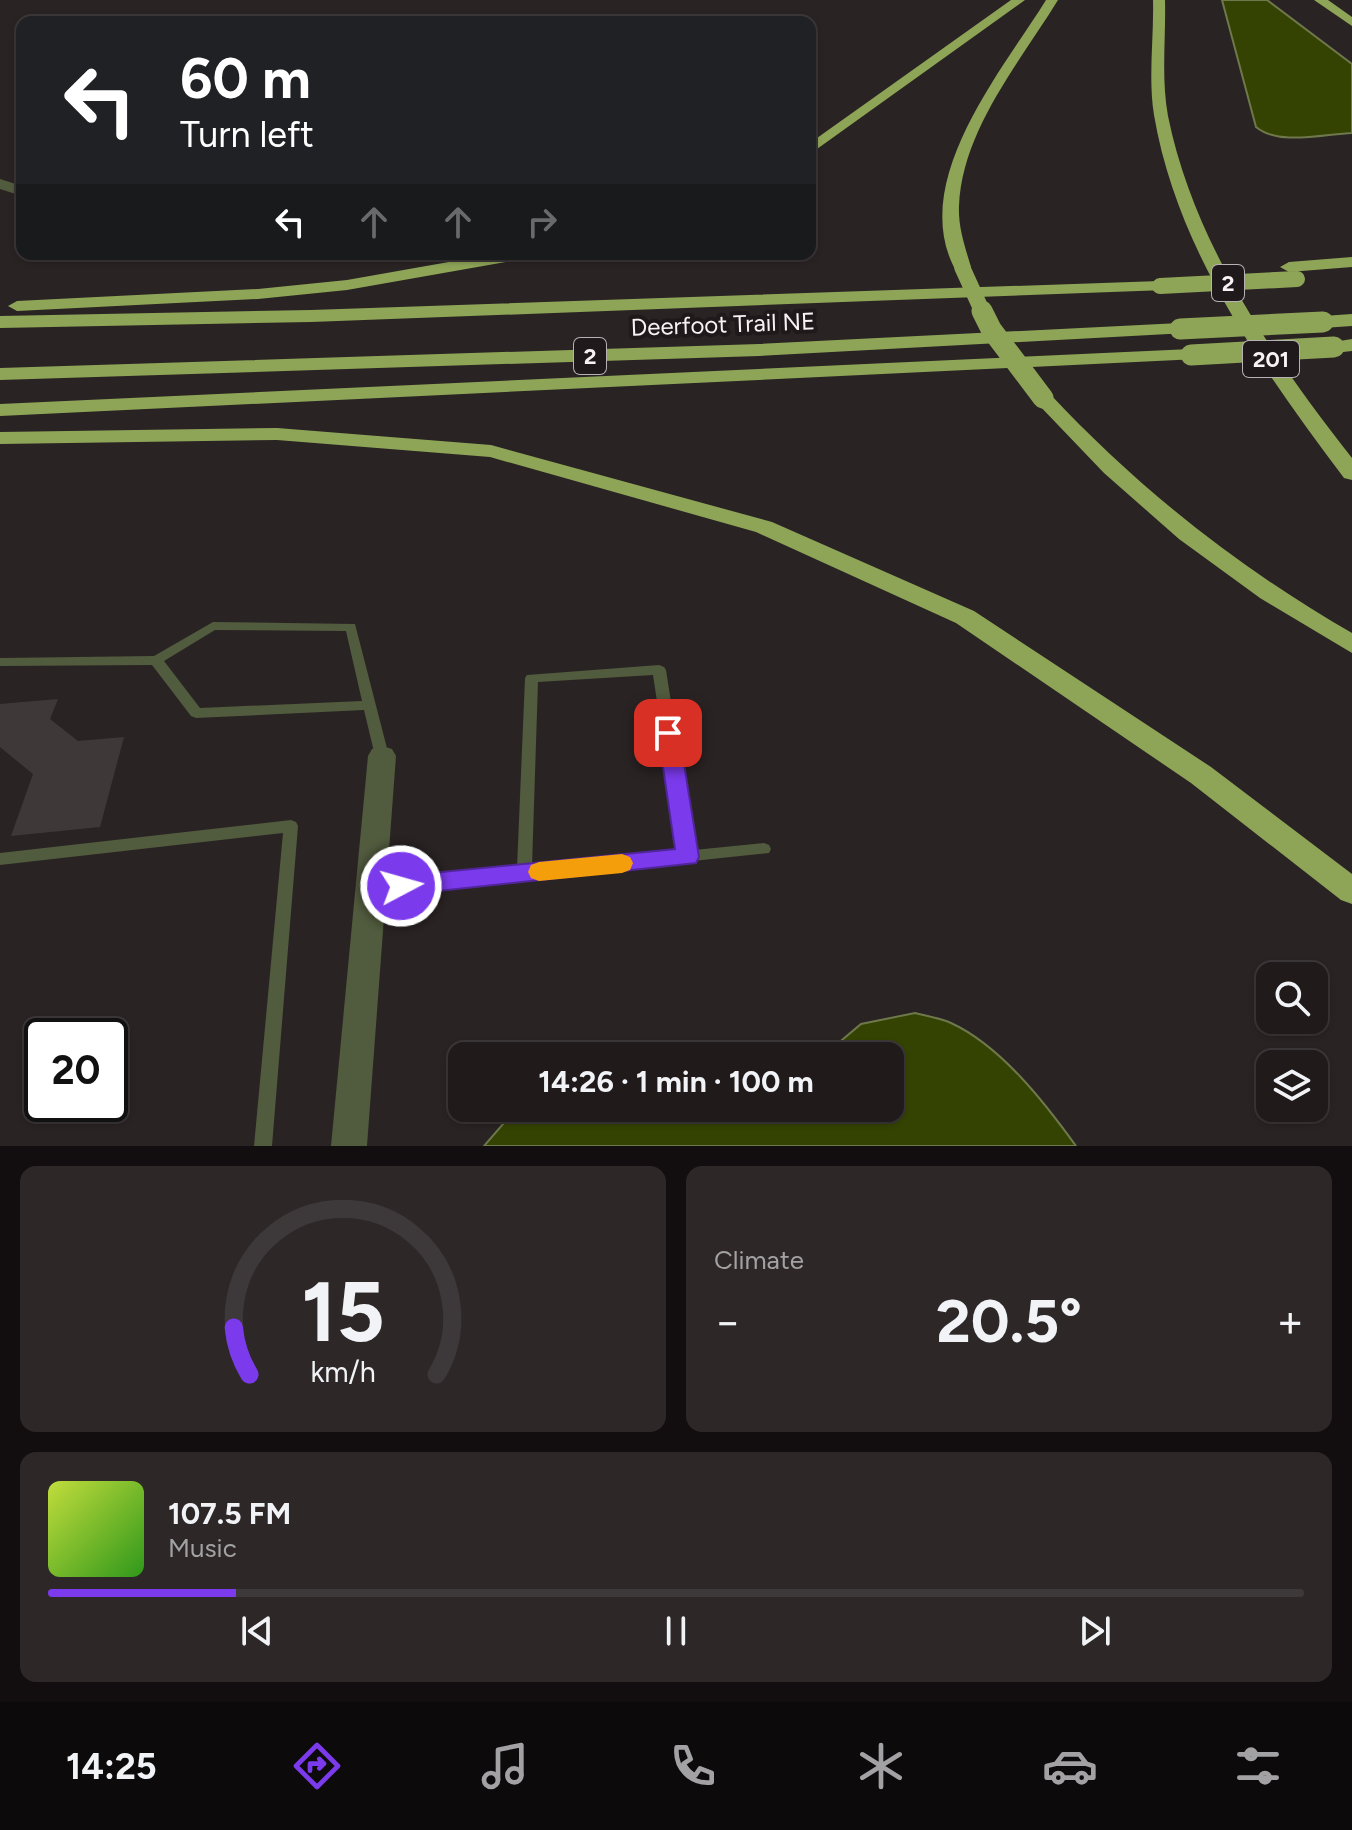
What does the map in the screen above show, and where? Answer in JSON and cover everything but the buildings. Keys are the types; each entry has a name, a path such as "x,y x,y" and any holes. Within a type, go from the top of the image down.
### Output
{"highway":[{"path":"816,146 1019,0"},
{"path":"1052,0 981,117 963,155 951,211 962,267 991,329 1043,398 1114,471 1243,575 1352,644"},
{"name":"201","path":"1159,0 1161,113 1188,206 1214,262 1274,364 1352,473"},
{"path":"1320,0 1352,22"},
{"path":"0,306 258,294 361,283 489,260"},
{"path":"1293,273 1352,262"},
{"name":"Deerfoot Trail NE","path":"0,322 327,316 1010,290 1293,273 1352,276"},
{"name":"Deerfoot Trail NE","path":"0,374 727,351 1352,320"},
{"path":"0,410 1343,346"},
{"path":"0,438 277,434 491,451 764,527 965,617 1201,775 1352,891"}],"street":[{"path":"349,1146 382,756"}],"lane":[{"path":"0,662 156,660 213,626 351,627 382,756"},
{"path":"156,660 196,713 370,705"},
{"path":"524,873 532,678 659,670 688,857"},
{"path":"0,859 291,826 263,1146"},
{"path":"371,889 764,849"}],"shaded area":[{"path":"1222,0 1267,0 1352,64 1352,133 1289,138 1266,133 1256,127"},
{"path":"915,1013 938,1018 969,1033 1021,1077 1076,1146 484,1146 505,1122 904,1122 904,1042 840,1042 861,1024"}],"slow traffic":[{"path":"539,872 622,863"}],"route":[{"path":"401,886 688,857 668,733"}]}
